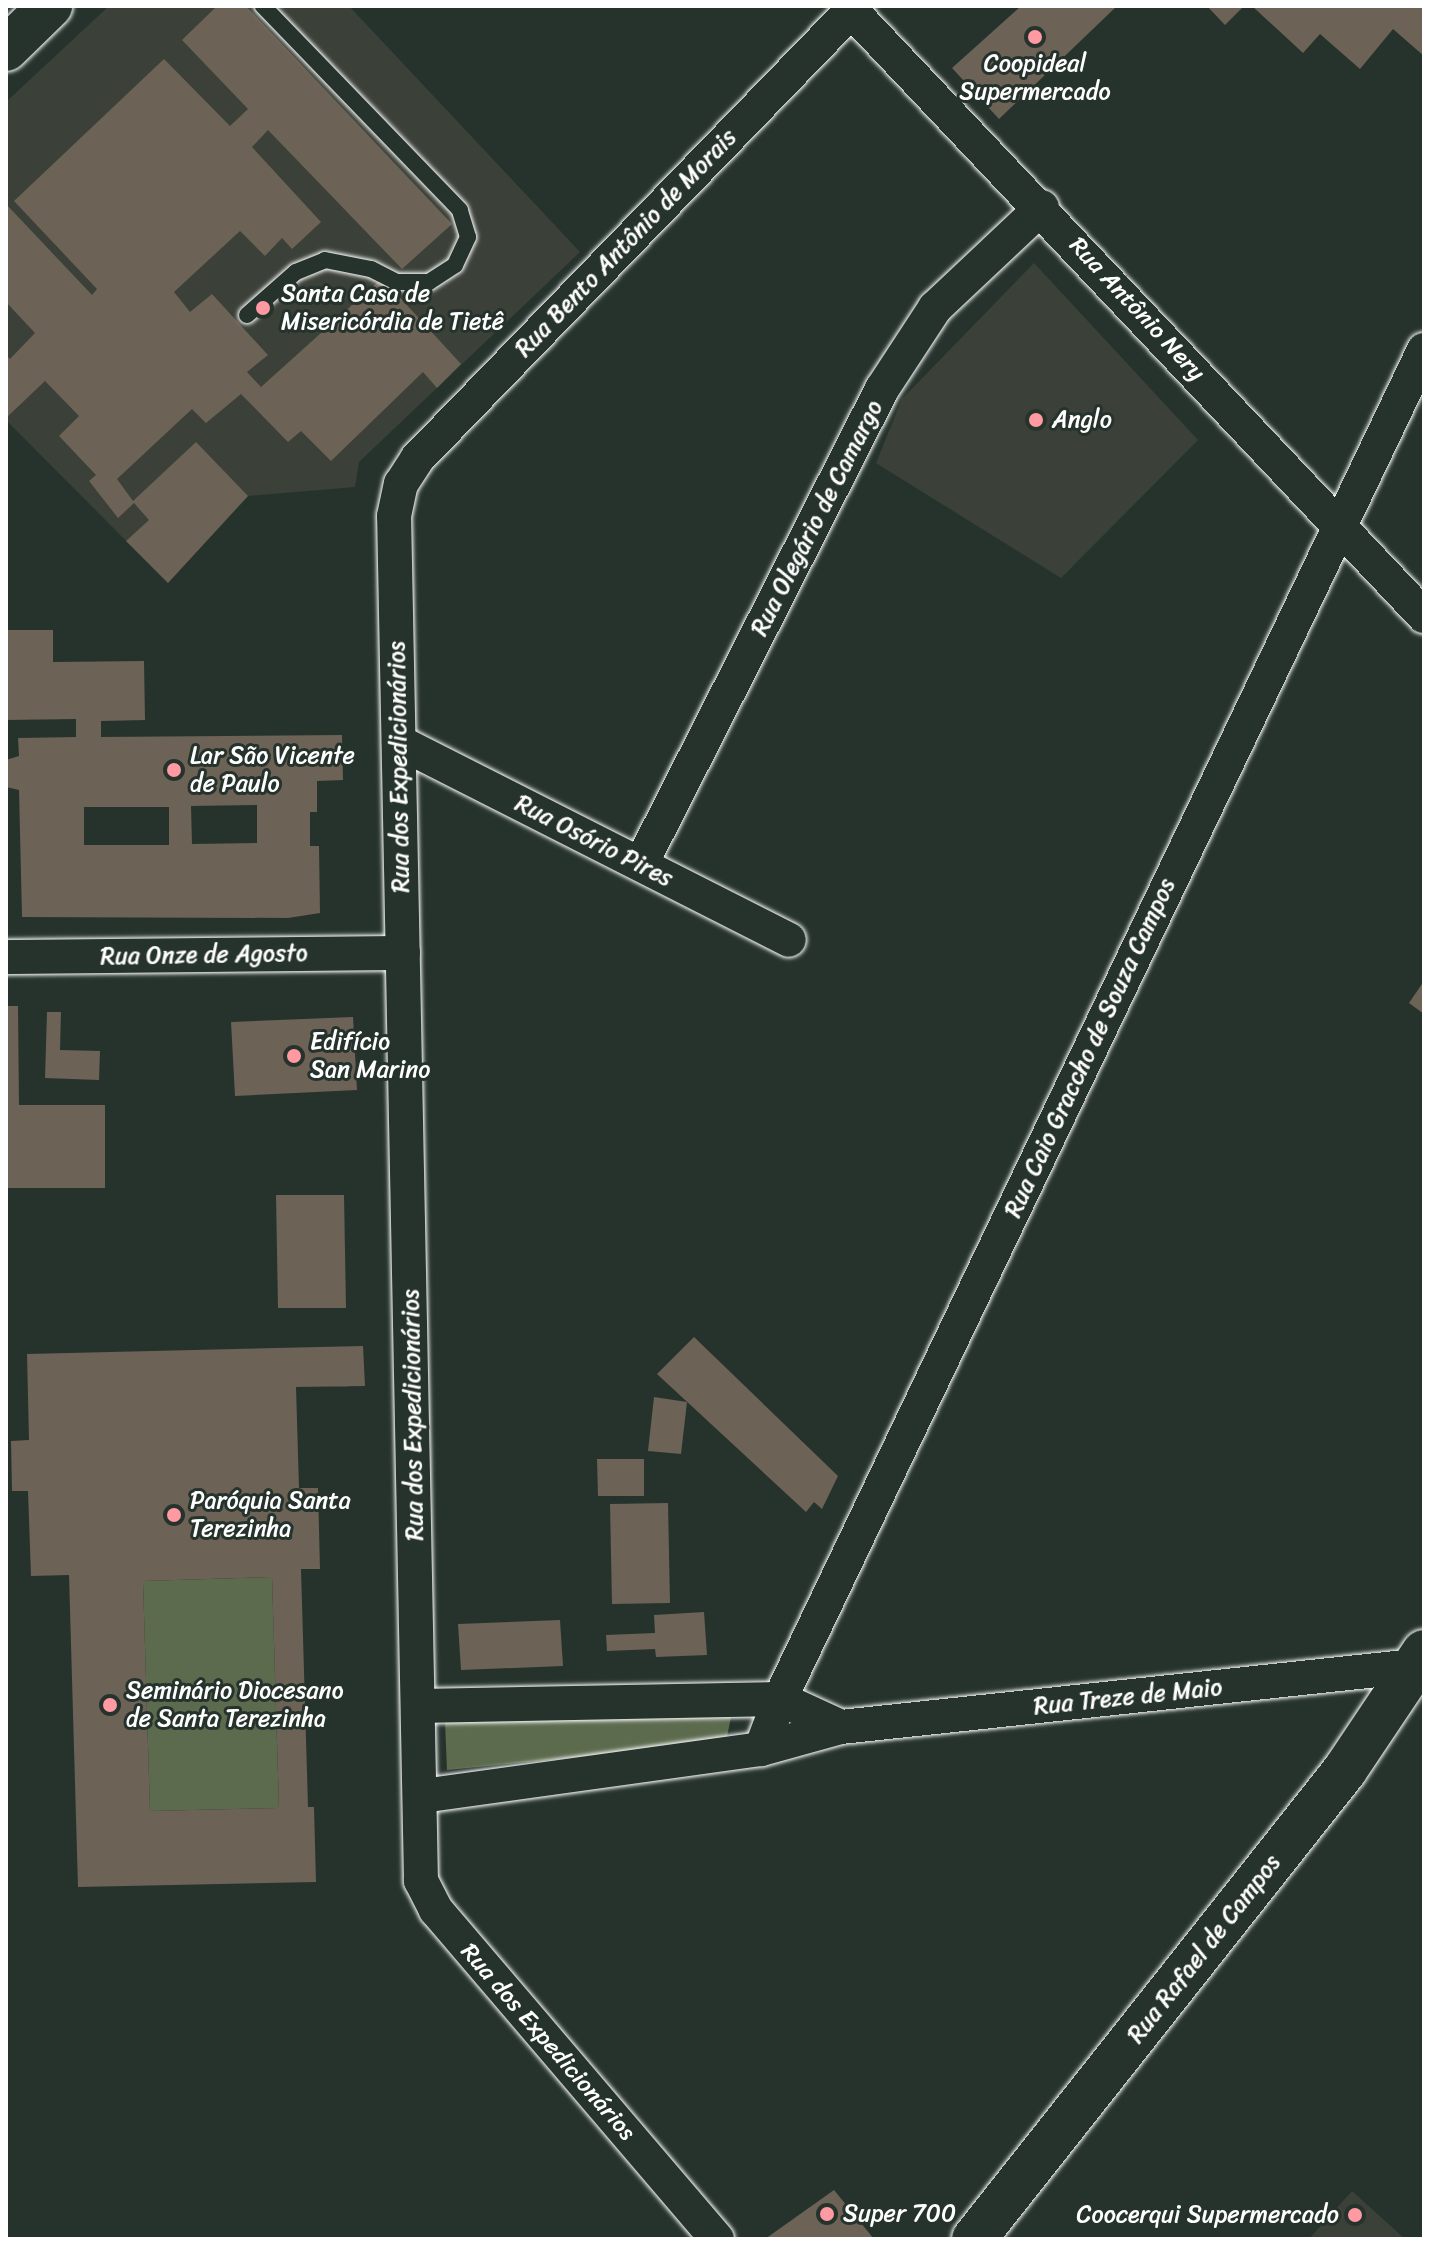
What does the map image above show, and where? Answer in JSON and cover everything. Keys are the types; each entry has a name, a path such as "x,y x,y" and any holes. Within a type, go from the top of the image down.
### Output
{"main road":[{"path":"6,49 50,6"},
{"name":"Rua Rafael de Campos","path":"974,2239 1345,1770 1419,1659"}],"street":[{"name":"Rua Antônio Nery","path":"851,8 1042,207 1424,616"},
{"name":"Rua Bento Antônio de Morais","path":"401,484 417,459 851,8"},
{"name":"Rua Olegário de Camargo","path":"641,864 882,389 935,308 1042,207"},
{"name":"Rua Caio Graccho de Souza Campos","path":"761,1749 780,1699 1424,350"},
{"name":"Rua dos Expedicionários","path":"401,484 394,516 422,1796 421,1881 436,1910 717,2239"},
{"name":"Rua Osório Pires","path":"399,742 789,940"},
{"name":"Rua Onze de Agosto","path":"6,957 403,953"},
{"name":"Rua Treze de Maio","path":"422,1796 761,1749 841,1727 1419,1659"},
{"path":"419,1706 780,1699 841,1727"}],"lane":[{"path":"247,315 296,272 325,260 371,269 397,282 429,282 455,265 468,237 460,210 263,6"}],"shaded area":[{"name":"Santa Casa de Misericórdia de Tietê","path":"109,6 349,6 580,252 359,462 355,487 248,496 168,583 6,420 6,102"},
{"name":"Anglo","path":"1034,263 1198,440 1061,578 876,463 902,399"},
{"name":"Coocerqui Supermercado","path":"1352,2191 1405,2239 1309,2239"}],"green space":[{"path":"272,1577 279,1808 150,1811 143,1581"},
{"path":"732,1712 726,1742 447,1770 445,1722"}],"building":[{"path":"217,6 246,6 452,224 402,269 268,130 252,147 321,222 292,249 282,238 265,256 240,231 174,292 190,312 212,294 268,355 247,372 261,387 382,278 461,364 437,388 423,372 331,461 301,431 288,442 241,394 206,423 192,409 117,479 133,501 196,442 248,496 168,583 126,541 149,520 134,503 118,518 89,481 96,475 59,436 79,416 45,381 6,418 6,355 10,359 35,333 6,302 6,204 92,295 97,289 14,201 164,59 230,126 248,109 182,40"},
{"name":"Coopideal Supermercado","path":"1021,6 1117,6 999,119 952,68"},
{"path":"1207,6 1244,6 1225,25"},
{"path":"1252,6 1424,6 1424,56 1393,29 1360,69 1320,34 1303,53"},
{"name":"Lar São Vicente de Paulo","path":"6,630 53,630 53,662 144,661 145,720 101,721 101,737 342,735 343,780 317,781 317,812 310,812 310,846 319,846 320,913 288,918 22,917 19,790 6,787 6,760 19,756 18,738 76,737 76,719 6,720","holes":["257,805 257,843 192,844 191,806","84,807 169,807 169,845 84,845"]},
{"path":"1424,981 1424,1014 1409,1003"},
{"path":"6,1006 18,1006 19,1105 105,1105 105,1188 6,1188"},
{"path":"47,1012 61,1012 60,1050 100,1051 99,1080 45,1078"},
{"name":"Edifício San Marino","path":"353,1017 357,1090 235,1096 231,1022"},
{"path":"276,1195 344,1195 346,1308 278,1308"},
{"path":"694,1337 838,1476 822,1509 814,1502 806,1512 657,1374"},
{"name":"Seminário Diocesano de Santa Terezinha","path":"363,1346 365,1386 296,1387 299,1488 318,1488 320,1569 301,1569 308,1807 314,1807 316,1882 78,1887 69,1575 31,1576 28,1491 12,1491 11,1441 29,1440 27,1354","holes":["272,1577 279,1808 150,1811 143,1581"]},
{"path":"654,1397 687,1402 681,1454 648,1451"},
{"path":"597,1459 644,1459 644,1496 598,1496"},
{"path":"668,1503 670,1603 612,1604 610,1504"},
{"path":"704,1612 707,1655 656,1657 655,1649 607,1651 606,1635 655,1633 654,1615"},
{"path":"560,1620 563,1666 461,1670 458,1624"},
{"name":"Super 700","path":"834,2190 874,2239 765,2239"}],"place":[{"name":"Coopideal Supermercado","path":"1035,37"},
{"name":"Santa Casa de Misericórdia de Tietê","path":"263,308"},
{"name":"Anglo","path":"1036,420"},
{"name":"Lar São Vicente de Paulo","path":"174,770"},
{"name":"Edifício San Marino","path":"294,1056"},
{"name":"Paróquia Santa Terezinha","path":"174,1515"},
{"name":"Seminário Diocesano de Santa Terezinha","path":"110,1705"},
{"name":"Super 700","path":"827,2214"},
{"name":"Coocerqui Supermercado","path":"1355,2215"}]}
